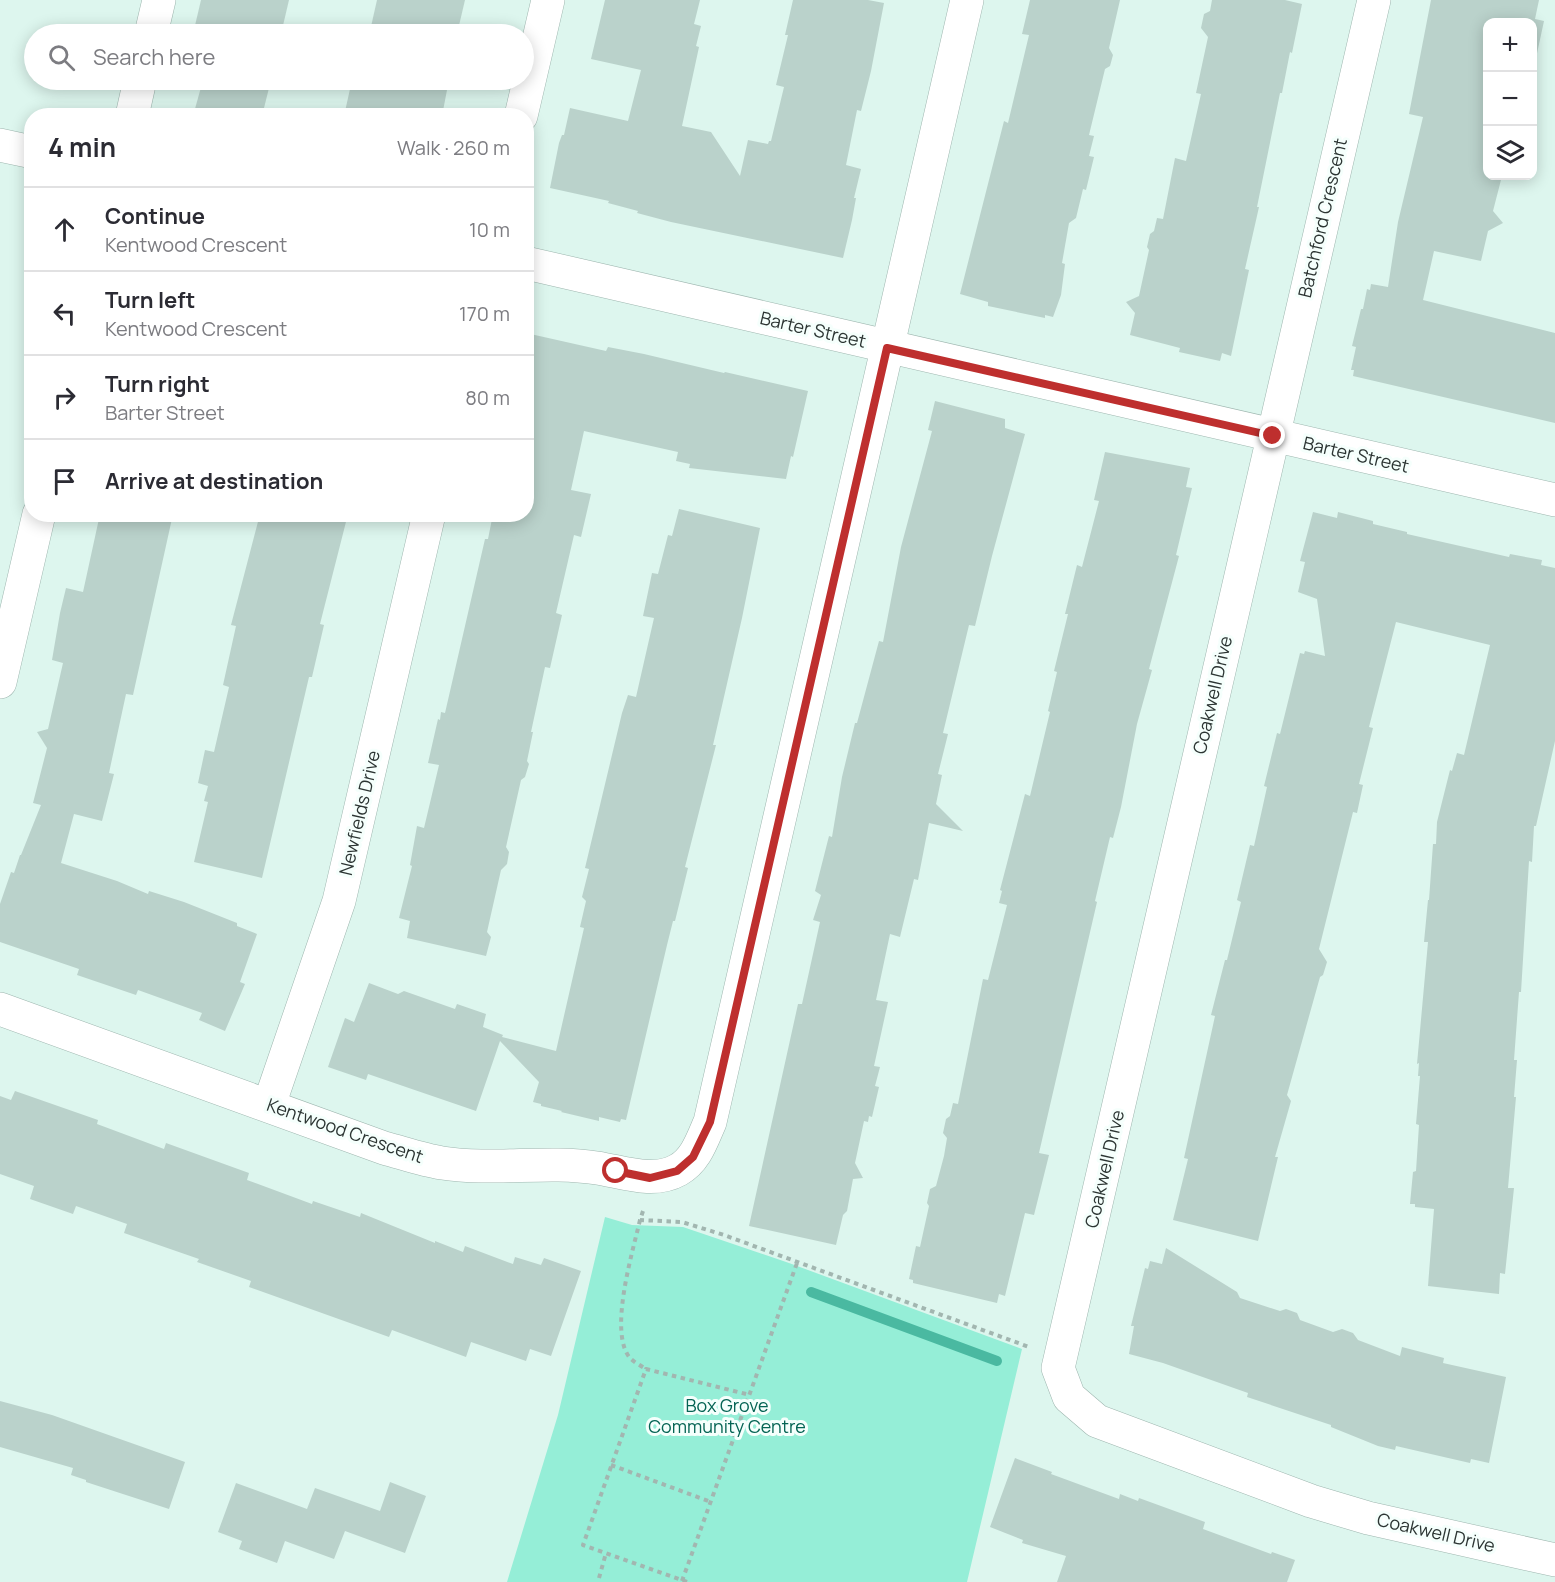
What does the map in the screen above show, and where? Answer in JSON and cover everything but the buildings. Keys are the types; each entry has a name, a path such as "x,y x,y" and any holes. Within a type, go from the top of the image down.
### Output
{"street":[{"path":"153,24 159,0"},
{"path":"534,60 548,0"},
{"path":"887,348 967,0"},
{"name":"Batchford Crescent","path":"1273,436 1374,0"},
{"path":"134,108 138,90"},
{"path":"523,108 527,90"},
{"path":"0,145 24,150"},
{"name":"Barter Street","path":"534,265 1555,500"},
{"name":"Kentwood Crescent","path":"0,1009 384,1148 441,1163 482,1167 565,1165 594,1167 650,1178 677,1171 693,1157 710,1122 887,348"},
{"name":"Coakwell Drive","path":"1273,436 1059,1368 1069,1397 1097,1422 1311,1501 1368,1518 1555,1562"},
{"path":"0,682 37,522"},
{"name":"Newfields Drive","path":"269,1105 339,901 427,522"},
{"path":"1551,1582 1555,1562"}],"path":[{"path":"644,1204 622,1300 622,1337 630,1357 646,1369 750,1395"},
{"path":"640,1220 682,1222 1035,1349"},
{"path":"646,1369 583,1545 684,1581 797,1263"},
{"path":"611,1465 711,1502"},
{"path":"599,1578 606,1553"}],"green space":[{"name":"Box Grove Community Centre","path":"605,1217 632,1225 683,1227 789,1263 1022,1349 967,1582 507,1582 558,1415"}],"waterway":[{"path":"811,1292 997,1361"}],"route":[{"path":"616,1171 650,1178 677,1171 693,1157 710,1122 887,348 1273,436"}]}
